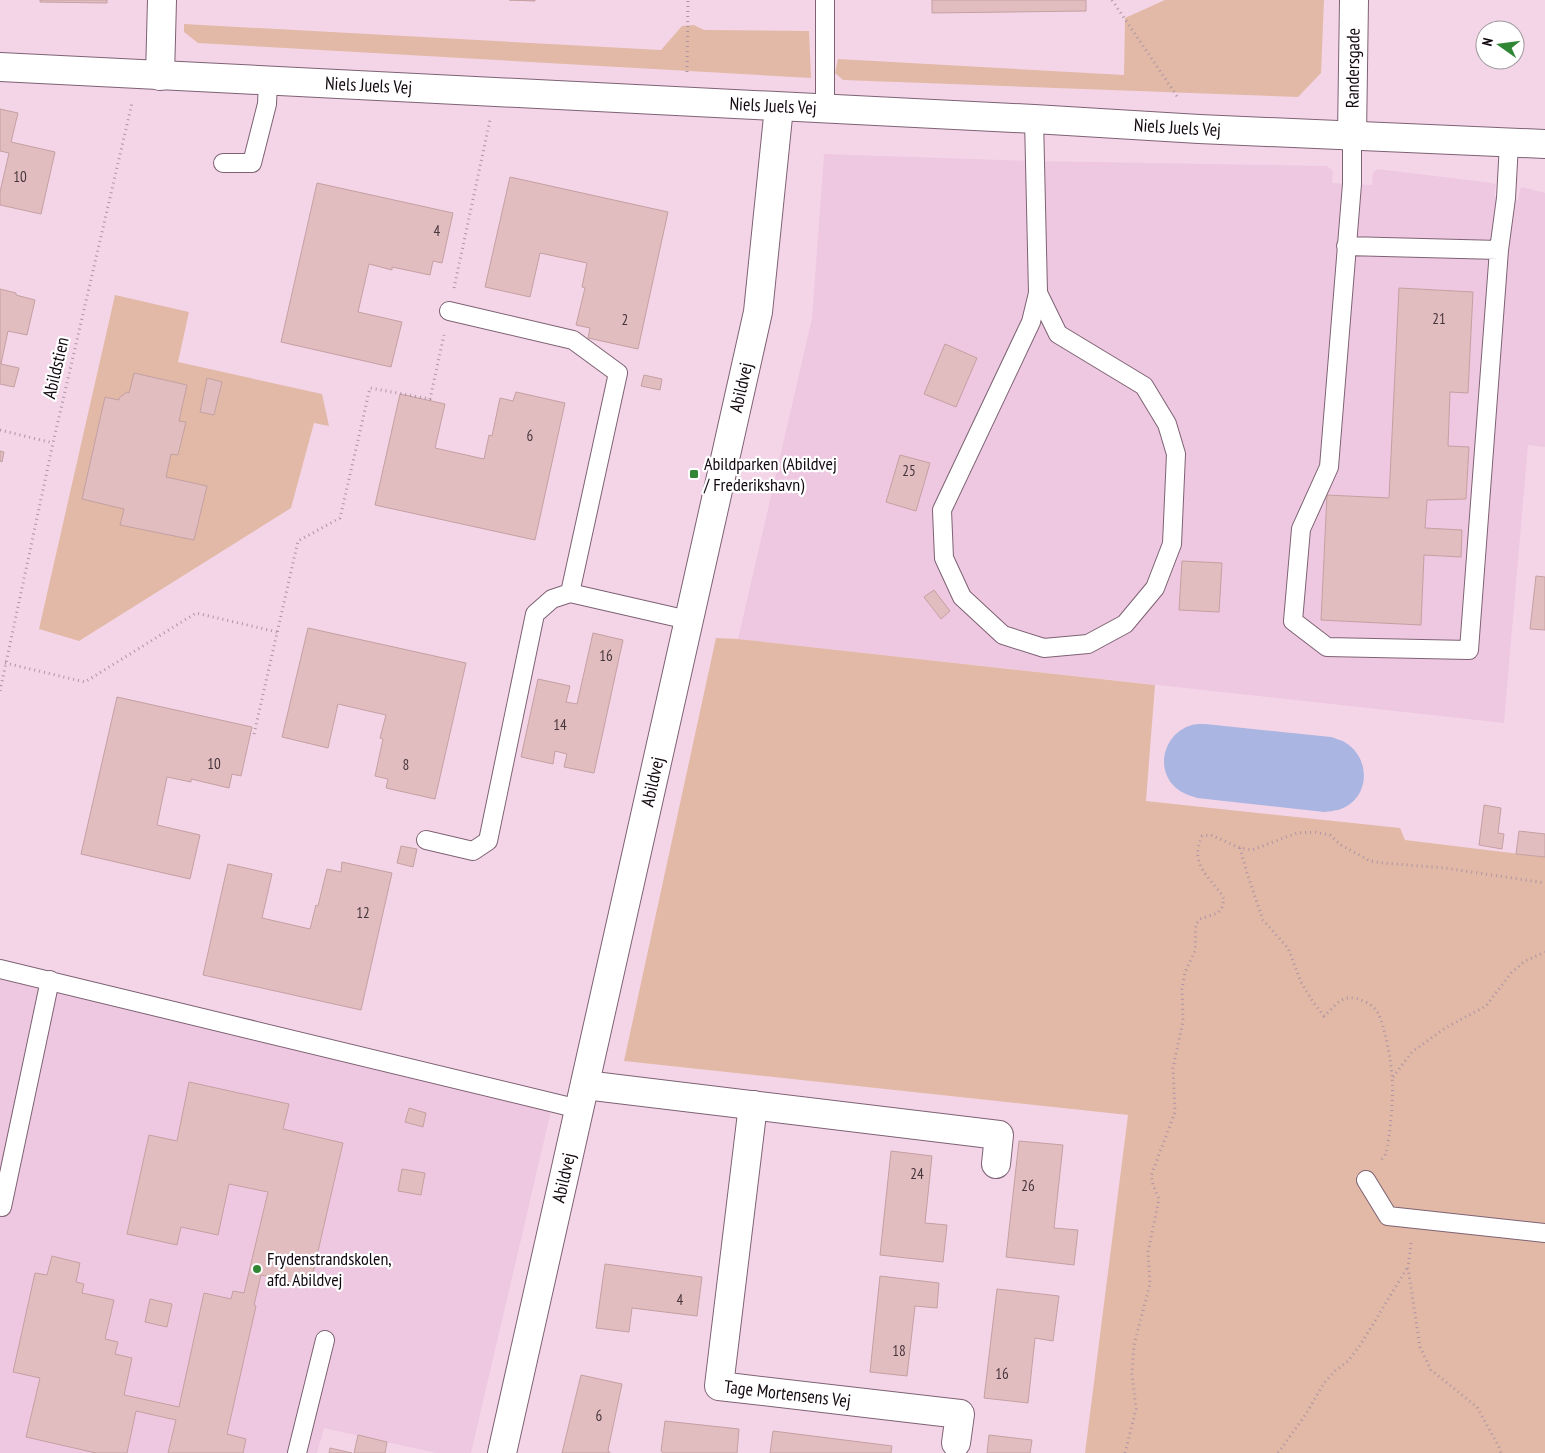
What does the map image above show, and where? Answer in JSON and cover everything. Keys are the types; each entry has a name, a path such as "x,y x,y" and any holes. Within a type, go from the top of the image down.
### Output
{"street":[{"path":"147,76 162,0"},
{"name":"Randersgade","path":"1352,136 1354,0"},
{"name":"Niels Juels Vej","path":"0,67 1199,129 1510,144 1545,144"},
{"name":"Abildvej","path":"502,1453 758,312 779,107"},
{"path":"582,1097 753,1105 999,1135 996,1164"},
{"name":"Tage Mortensens Vej","path":"753,1105 719,1386 960,1414 956,1443"}],"lane":[{"path":"825,0 825,110"},
{"path":"223,163 252,163 267,104 268,82"},
{"path":"1034,119 1038,293 1031,322 942,510 944,558 962,597 1003,635 1044,648 1088,644 1125,624 1156,588 1172,544 1176,454 1167,424 1144,386 1058,334 1038,293"},
{"path":"1352,136 1352,184 1329,467 1301,529 1293,621 1327,647 1469,650 1499,250 1506,198 1510,144"},
{"path":"1346,246 1499,250"},
{"path":"449,311 573,340 618,373 570,594"},
{"path":"426,840 473,851 488,841 535,614 552,600 570,594 688,620"},
{"path":"0,968 582,1097"},
{"path":"2,1207 50,980"},
{"path":"1366,1180 1388,1216 1545,1233"},
{"path":"297,1453 325,1340"}],"path":[{"path":"687,103 688,0"},
{"path":"1112,0 1199,129"},
{"name":"Abildstien","path":"0,691 53,443 132,104 147,76"},
{"path":"254,734 298,541 340,518 370,388 430,399 496,92"},
{"path":"0,430 53,443"},
{"path":"5,663 86,682 196,613 277,632"},
{"path":"1125,1453 1136,1409 1132,1374 1134,1344 1150,1284 1148,1252 1159,1199 1151,1176 1175,1112 1173,1068 1182,1021 1182,989 1185,972 1195,951 1196,924 1200,919 1218,913 1224,899 1206,876 1199,861 1198,846 1202,836 1211,835 1240,848 1252,850 1296,833 1314,832 1330,835 1341,845 1370,861 1445,868 1545,883"},
{"path":"1240,848 1264,920 1288,948 1301,982 1312,1002 1324,1016 1346,998 1356,999 1369,1004 1377,1011 1383,1027 1393,1078 1386,1154 1366,1180"},
{"path":"1393,1078 1412,1052 1445,1028 1486,1006 1511,973 1525,961 1545,952"},
{"path":"1414,1219 1408,1268 1420,1347 1431,1370 1477,1407 1499,1447 1500,1453"},
{"path":"1278,1453 1306,1414 1324,1383 1335,1370 1348,1361 1361,1344 1408,1268"}],"shaded area":[{"path":"1165,0 1324,0 1321,73 1298,97 843,80 835,73 838,59 1124,75 1125,18"},
{"path":"184,24 661,50 682,26 694,25 704,30 809,31 811,78 198,43 184,32"},
{"path":"824,154 1034,161 1327,166 1333,171 1332,183 1372,185 1373,173 1377,169 1493,183 1496,185 1494,196 1518,200 1522,187 1545,193 1545,447 1528,445 1504,723 738,639 812,318"},
{"path":"115,295 189,312 178,362 322,394 329,426 314,423 291,508 79,641 39,629"},
{"path":"716,638 1155,685 1146,801 1400,828 1405,840 1545,857 1545,1453 1085,1453 1128,1115 624,1061"},
{"name":"Frydenstrandskolen, afd. Abildvej","path":"0,977 551,1111 471,1453 436,1453 324,1428 317,1453 0,1453"}],"water":[{"path":"1205,724 1331,737 1343,741 1353,749 1362,764 1364,781 1361,790 1357,797 1347,806 1338,810 1324,812 1197,798 1187,794 1175,787 1168,777 1164,760 1166,751 1174,736 1181,730 1193,725"}],"building":[{"path":"40,0 107,0 107,3 40,2"},
{"path":"932,0 1086,0 1086,11 932,13"},
{"path":"0,109 18,113 11,142 55,152 41,214 0,205 0,192 9,153 0,151"},
{"path":"510,177 668,212 638,349 588,338 590,328 576,325 585,288 582,287 587,263 540,253 530,297 485,287"},
{"path":"317,183 453,213 442,263 433,261 430,275 392,267 392,270 369,264 358,312 402,322 391,367 281,342"},
{"path":"1399,288 1473,292 1468,393 1450,392 1448,446 1469,447 1466,499 1427,500 1425,528 1462,530 1461,557 1424,555 1421,625 1321,620 1327,495 1389,498"},
{"path":"0,289 35,300 27,335 8,331 1,364 19,368 14,387 0,384"},
{"path":"945,344 977,358 956,407 924,394"},
{"path":"134,373 187,385 179,421 186,422 178,455 171,454 166,477 207,486 194,540 120,525 124,509 82,499 105,397 119,400 127,392 129,393"},
{"path":"644,375 662,379 660,390 641,386"},
{"path":"207,378 222,382 214,415 200,412"},
{"path":"516,392 565,403 535,540 375,505 400,394 445,404 435,448 484,459 489,435 492,436 500,398 513,401"},
{"path":"0,451 4,452 2,462 0,461"},
{"path":"900,455 930,463 916,511 886,502"},
{"path":"1182,561 1222,563 1219,612 1179,610"},
{"path":"1536,576 1545,577 1545,630 1530,629"},
{"path":"934,590 950,611 941,619 924,597"},
{"path":"308,628 466,663 435,799 386,788 388,779 375,776 383,739 380,738 386,715 338,704 328,748 282,737"},
{"path":"593,633 623,640 594,773 564,767 567,754 555,751 553,764 521,757 538,679 570,686 566,702 577,704"},
{"path":"117,697 252,727 241,776 232,774 229,788 191,779 191,782 167,777 157,825 200,835 190,879 81,854"},
{"path":"1484,805 1501,808 1498,833 1504,834 1502,849 1479,845"},
{"path":"1519,831 1545,834 1545,857 1516,854"},
{"path":"401,846 417,849 413,867 397,863"},
{"path":"342,862 392,873 361,1010 203,975 228,864 272,874 262,918 310,929 327,869 341,872"},
{"path":"189,1082 289,1104 283,1129 343,1143 310,1286 261,1275 254,1305 256,1306 227,1434 246,1439 243,1453 168,1453 176,1420 136,1411 127,1453 96,1453 26,1437 40,1378 13,1372 35,1273 47,1275 52,1256 80,1263 76,1282 84,1284 82,1293 114,1300 105,1339 118,1342 115,1354 132,1358 124,1395 179,1407 204,1293 231,1299 233,1291 244,1293 268,1192 229,1184 218,1235 181,1227 177,1245 127,1234 149,1135 177,1141"},
{"path":"409,1108 426,1113 423,1127 405,1122"},
{"path":"1019,1141 1063,1145 1054,1228 1078,1230 1074,1265 1006,1257"},
{"path":"891,1151 932,1156 925,1223 947,1225 943,1262 880,1255"},
{"path":"402,1169 425,1173 421,1195 398,1191"},
{"path":"605,1264 702,1277 697,1316 632,1308 629,1332 596,1328"},
{"path":"880,1276 939,1283 937,1308 915,1306 907,1376 870,1372"},
{"path":"997,1289 1059,1296 1053,1341 1035,1338 1028,1403 984,1398"},
{"path":"150,1299 172,1304 167,1327 145,1322"},
{"path":"581,1375 622,1384 608,1450 610,1453 562,1453"},
{"path":"665,1421 739,1429 737,1453 663,1453 661,1451"},
{"path":"773,1431 892,1446 891,1453 770,1453"},
{"path":"358,1435 387,1442 385,1453 354,1453"},
{"path":"989,1435 1032,1440 1030,1453 987,1453"},
{"path":"330,1448 352,1453 329,1453"}],"place":[{"name":"Abildparken (Abildvej / Frederikshavn)","path":"694,474"},
{"name":"Frydenstrandskolen, afd. Abildvej","path":"257,1269"}]}
